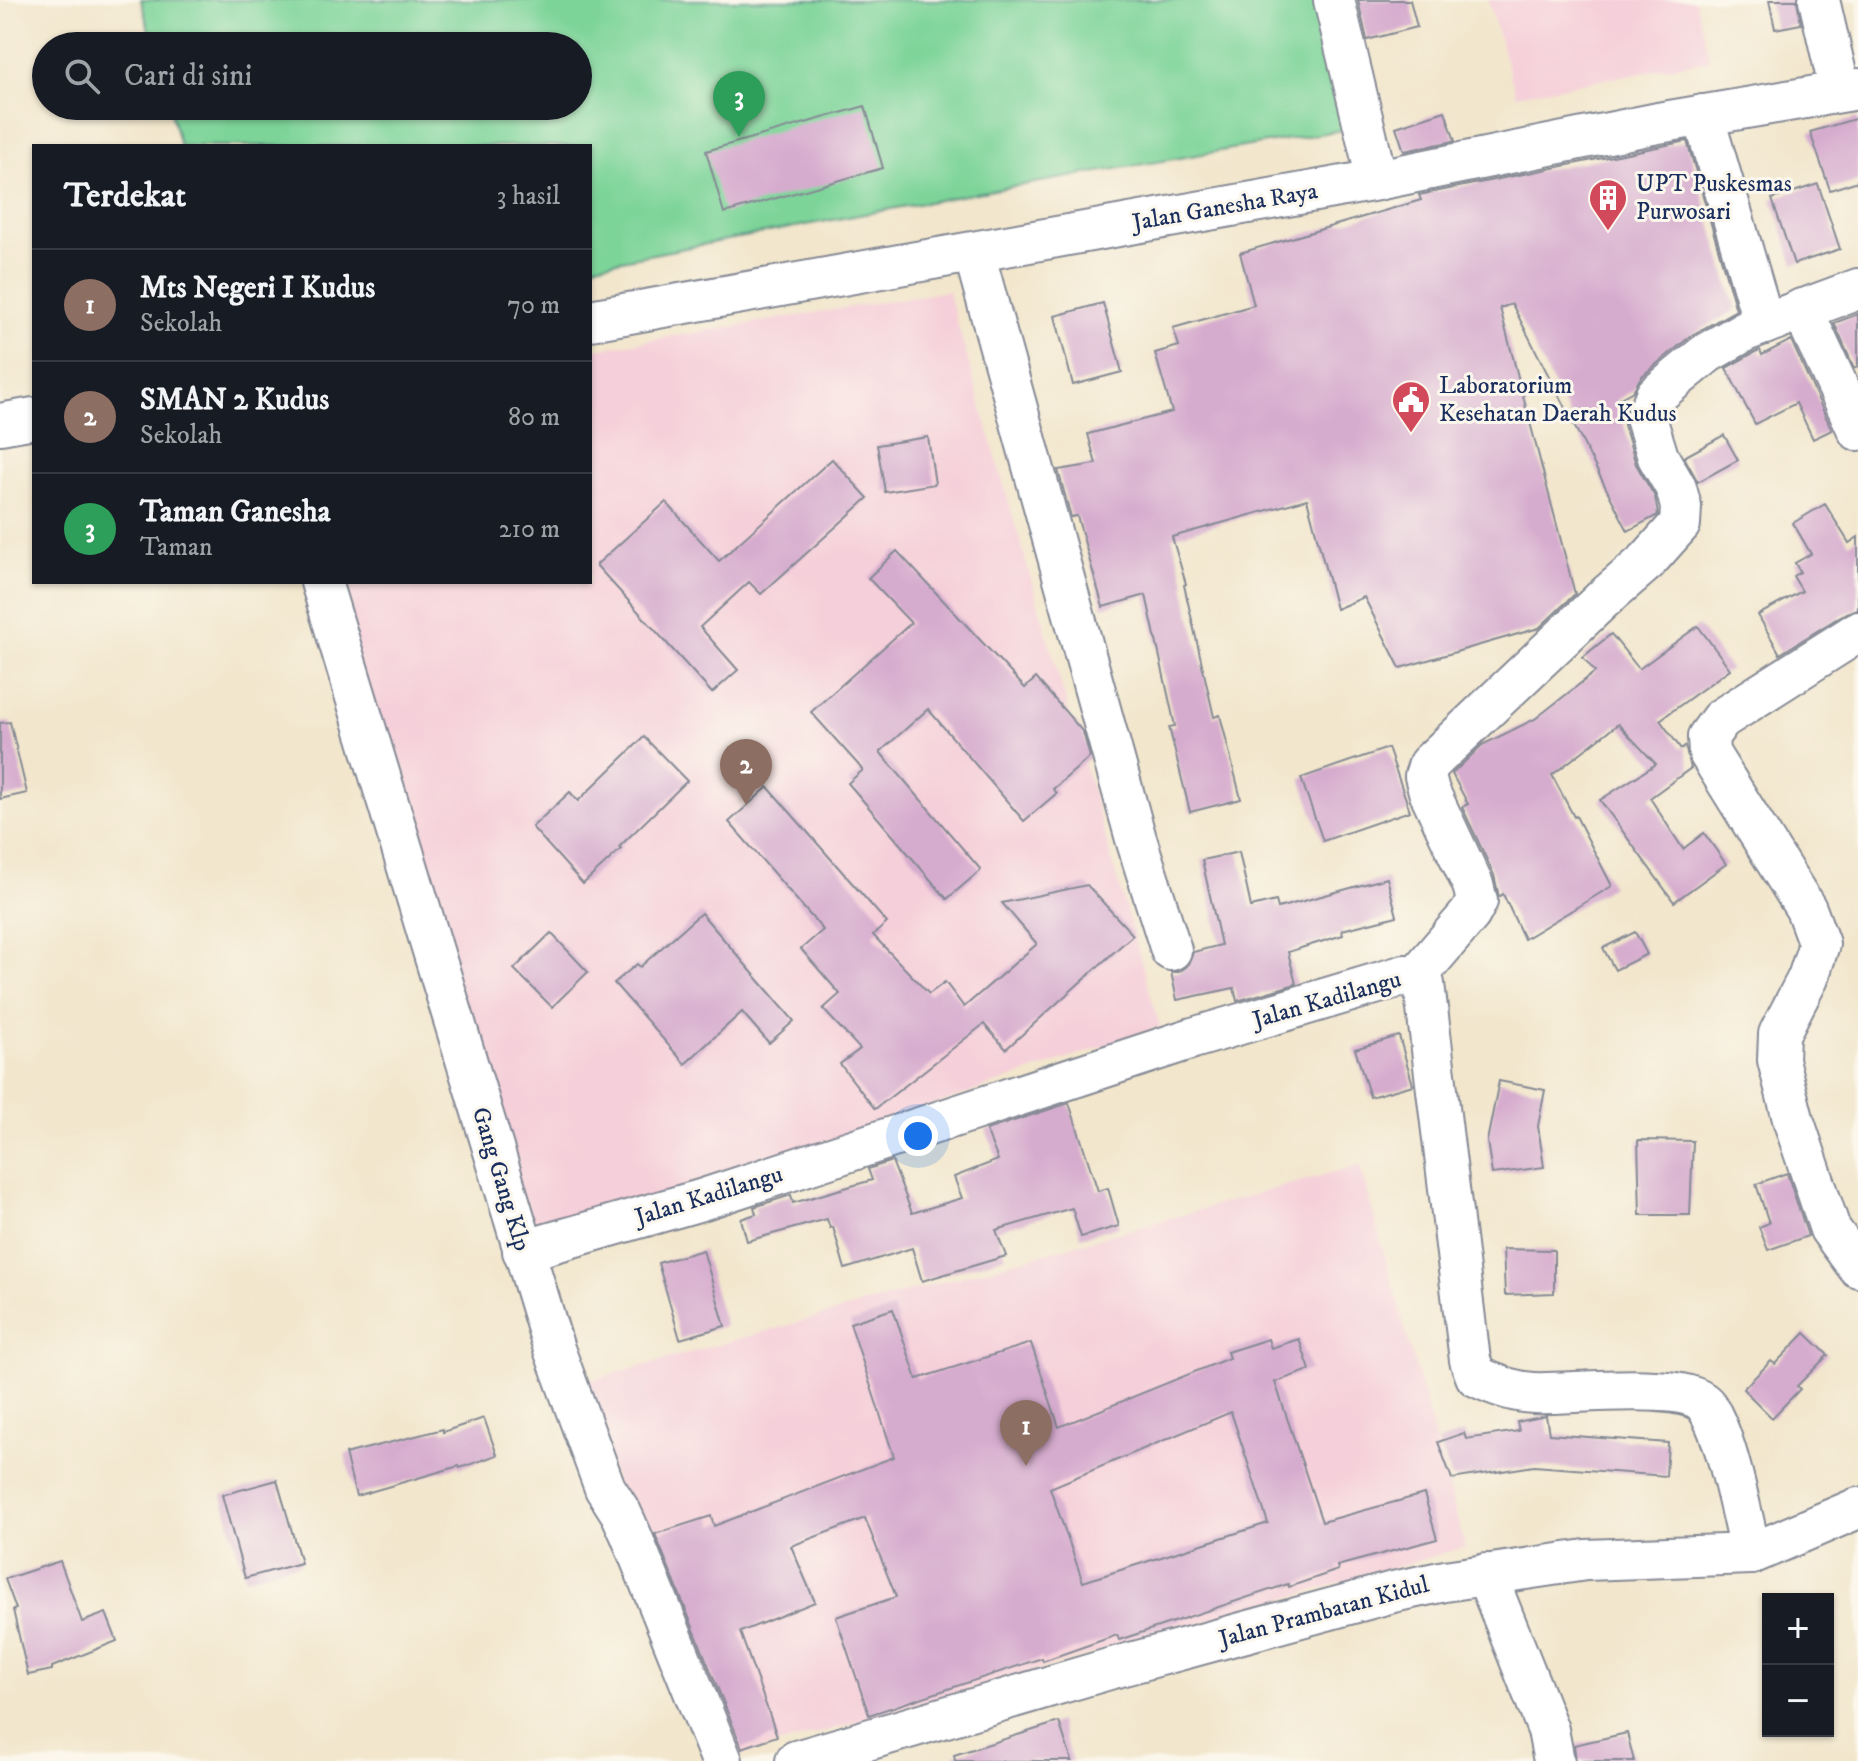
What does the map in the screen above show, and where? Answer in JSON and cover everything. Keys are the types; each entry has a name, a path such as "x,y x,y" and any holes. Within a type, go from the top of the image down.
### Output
{"street":[{"path":"1334,0 1377,180"},
{"path":"1819,0 1849,90"},
{"name":"Jalan Ganesha Raya","path":"592,320 1377,180 1703,115 1849,90"},
{"path":"1703,115 1764,324"},
{"path":"974,253 1136,839 1171,950"},
{"path":"1416,977 1470,914 1477,901 1473,885 1429,791 1425,776 1429,764 1647,561 1680,524 1681,507 1676,488 1658,457 1646,418 1656,395 1707,353 1745,331 1858,289"},
{"path":"1802,309 1858,430"},
{"path":"0,424 32,418"},
{"name":"Gang Gang Klp","path":"322,584 554,1349 605,1488 626,1524 722,1761"},
{"path":"1858,632 1721,719 1708,737 1707,745 1726,782 1806,909 1819,944 1808,978 1779,1034 1778,1060 1793,1119 1830,1229 1858,1267"},
{"name":"Jalan Kadilangu","path":"523,1251 701,1200 1193,1038 1405,975 1416,977 1424,984 1470,1360 1476,1376 1497,1386 1533,1393 1683,1393 1705,1404 1720,1434 1751,1554"},
{"name":"Jalan Prambatan Kidul","path":"796,1761 1109,1669 1393,1592 1486,1574 1586,1560 1751,1554 1856,1514"},
{"path":"1486,1574 1548,1730 1554,1761"}],"shaded area":[{"path":"1488,0 1695,0 1710,60 1516,95"},
{"path":"948,291 1160,1027 528,1245 332,584 592,584 592,350"},
{"path":"1360,1165 1465,1547 725,1760 578,1384"}],"green space":[{"path":"141,0 1318,0 1354,128 965,195 592,266 592,144 179,144 173,120 592,120 592,32 149,32"}],"building":[{"path":"1358,0 1410,0 1417,27 1367,40"},
{"path":"1769,0 1797,0 1801,24 1775,29"},
{"path":"865,106 883,168 724,213 706,151"},
{"path":"1445,111 1455,141 1404,151 1396,127"},
{"path":"1858,118 1858,181 1830,190 1810,132"},
{"path":"1687,141 1736,310 1692,335 1641,377 1633,391 1617,400 1624,413 1624,425 1636,464 1655,497 1658,515 1628,531 1512,304 1500,308 1575,594 1539,628 1400,668 1364,597 1336,609 1307,499 1172,537 1186,584 1214,717 1220,715 1241,799 1190,812 1169,727 1175,726 1146,595 1103,607 1077,516 1071,517 1058,470 1096,464 1088,434 1172,412 1155,353 1179,346 1173,328 1254,305 1240,253 1421,200 1419,195"},
{"path":"1818,184 1840,249 1794,264 1772,199"},
{"path":"1103,303 1122,372 1073,385 1055,316"},
{"path":"1858,314 1858,366 1854,368 1834,323"},
{"path":"1791,340 1832,430 1813,439 1796,403 1755,424 1726,368 1755,352 1760,350 1762,355"},
{"path":"1724,435 1738,460 1698,482 1684,457"},
{"path":"928,437 935,484 885,492 877,445"},
{"path":"832,459 868,498 761,594 749,582 700,627 738,670 712,693 596,565 666,502 719,561"},
{"path":"1825,504 1849,543 1858,537 1858,609 1846,613 1780,654 1758,615 1802,591 1793,576 1800,572 1795,563 1811,554 1793,523"},
{"path":"897,551 1025,688 1036,678 1083,732 1090,757 1053,789 1057,793 1024,821 928,709 880,752 981,870 947,899 848,783 863,770 811,712 911,623 868,578"},
{"path":"1698,626 1730,669 1660,720 1681,749 1685,746 1691,768 1650,798 1683,849 1704,833 1726,864 1674,902 1600,800 1656,764 1618,724 1552,775 1612,886 1524,939 1503,894 1499,897 1494,875 1462,807 1468,804 1452,774 1482,745 1535,719 1595,672 1583,657 1611,634 1639,669"},
{"path":"10,722 27,793 0,799 0,723"},
{"path":"644,737 687,781 583,884 532,827 570,792 578,801"},
{"path":"1388,748 1410,811 1323,841 1301,778"},
{"path":"768,787 887,923 873,935 929,994 945,982 964,1007 1037,944 1002,903 1087,885 1133,935 1006,1049 984,1024 875,1109 840,1064 860,1049 823,1009 840,994 801,949 823,930 729,822"},
{"path":"1239,852 1251,907 1276,901 1278,908 1387,878 1397,916 1342,930 1343,935 1288,952 1296,984 1237,1001 1234,988 1177,1000 1171,972 1179,972 1187,966 1193,952 1221,945 1202,860"},
{"path":"701,913 794,1021 769,1043 742,1012 685,1064 614,983 637,964 640,967"},
{"path":"1635,932 1647,954 1615,970 1603,948"},
{"path":"551,933 588,972 552,1007 514,969"},
{"path":"1399,1036 1413,1085 1370,1097 1355,1049"},
{"path":"1499,1081 1545,1090 1538,1126 1544,1167 1492,1174 1487,1141"},
{"path":"1069,1103 1098,1191 1108,1188 1119,1226 1081,1237 1072,1208 996,1230 1006,1256 922,1281 912,1248 845,1269 833,1227 830,1228 827,1219 747,1241 741,1219 756,1214 754,1207 791,1195 793,1203 872,1180 868,1169 892,1161 912,1213 962,1198 954,1177 998,1160 986,1130"},
{"path":"1638,1140 1693,1141 1690,1215 1640,1215"},
{"path":"1787,1173 1808,1236 1768,1250 1759,1227 1769,1223 1756,1184"},
{"path":"1503,1249 1554,1250 1554,1293 1505,1295"},
{"path":"703,1250 725,1326 680,1339 658,1263"},
{"path":"893,1309 917,1379 1031,1343 1059,1427 1229,1358 1227,1352 1268,1339 1271,1348 1299,1339 1310,1370 1275,1382 1322,1522 1424,1494 1437,1539 1337,1566 1338,1570 1289,1587 1288,1584 1119,1640 1117,1635 869,1715 836,1617 896,1597 865,1518 791,1546 815,1602 740,1632 777,1736 742,1748 655,1534 711,1516 714,1526 894,1457 850,1323","holes":["1231,1412 1268,1523 1083,1582 1050,1488"]},
{"path":"1805,1333 1828,1355 1797,1386 1800,1389 1772,1418 1743,1389 1771,1361 1775,1364"},
{"path":"1546,1416 1549,1434 1668,1443 1666,1476 1534,1466 1452,1479 1438,1442 1464,1433 1466,1439 1519,1431 1517,1422"},
{"path":"484,1418 497,1455 356,1496 345,1454 443,1429 443,1432"},
{"path":"277,1480 301,1563 245,1578 222,1495"},
{"path":"60,1561 82,1622 106,1613 117,1641 52,1667 52,1670 28,1675 13,1610 16,1609 5,1579"},
{"path":"1059,1722 1072,1761 955,1761 954,1755"},
{"path":"1627,1733 1634,1761 1576,1761 1574,1745"}],"place":[{"name":"Taman Ganesha","path":"739,137"},
{"name":"UPT Puskesmas Purwosari","path":"1608,232"},
{"name":"Laboratorium Kesehatan Daerah Kudus","path":"1411,434"},
{"name":"SMAN 2 Kudus","path":"746,805"},
{"name":"Mts Negeri I Kudus","path":"1026,1466"}]}
